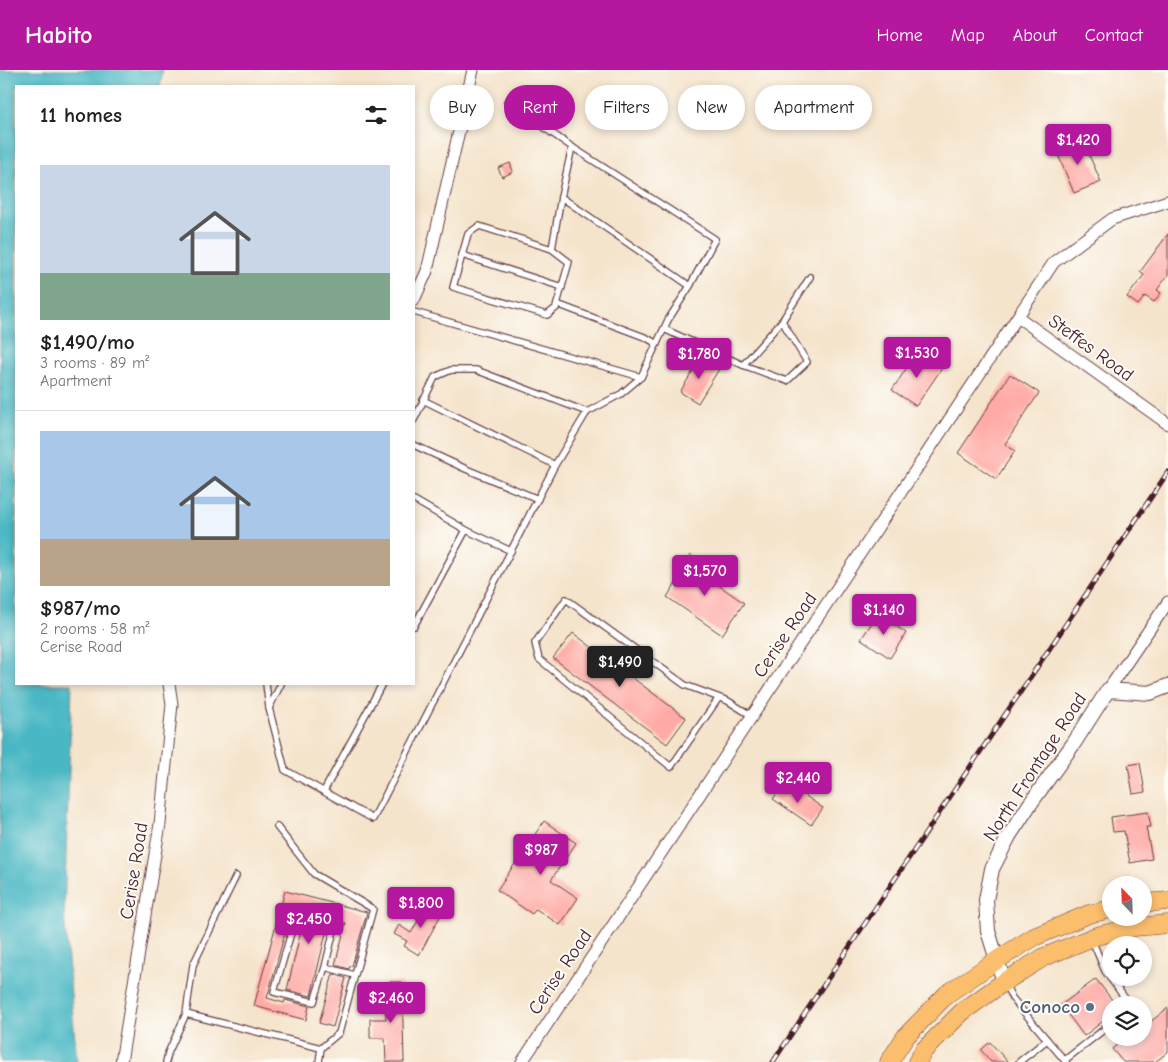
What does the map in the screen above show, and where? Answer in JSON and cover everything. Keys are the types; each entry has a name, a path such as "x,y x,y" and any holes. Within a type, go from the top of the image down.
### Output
{"highway":[{"path":"1152,902 1168,901"},
{"path":"889,1062 906,1036 947,994 1034,937 1089,914 1102,911"},
{"path":"917,1062 924,1050 962,1012 1004,982 1044,957 1091,938 1135,927 1168,924"}],"street":[{"path":"415,298 427,271 473,70"},
{"name":"Cerise Road","path":"522,1062 1054,262 1112,219 1168,201"},
{"name":"Steffes Road","path":"1018,317 1168,424"},
{"path":"1108,690 1168,602"},
{"name":"Cerise Road","path":"121,1062 160,824 172,704 170,685"},
{"name":"North Frontage Road","path":"1004,982 988,931 986,900 992,869 1009,836 1074,743 1108,690 1150,692 1168,686"}],"lane":[{"path":"266,685 269,708 285,770 373,819 555,465 587,412 621,394 641,377 664,329 715,239 548,130"},
{"path":"552,249 560,197 572,146"},
{"path":"560,197 690,286"},
{"path":"479,226 552,249 569,262 558,304 547,315 454,287 468,234 479,226"},
{"path":"462,255 562,287"},
{"path":"743,365 782,321 810,276"},
{"path":"558,304 647,338 657,344"},
{"path":"415,312 641,377"},
{"path":"664,329 743,365 787,381 807,362 782,321"},
{"path":"415,418 434,377 451,370 476,370 587,412"},
{"path":"423,400 555,465"},
{"path":"415,445 538,499"},
{"path":"415,501 466,530 511,551"},
{"path":"415,624 466,530"},
{"path":"718,698 671,767 539,658 536,643 566,600 685,685 728,701 752,716"},
{"path":"269,708 280,685"},
{"path":"324,791 381,685"},
{"path":"277,827 314,874 373,909 339,1032 322,1048 319,1062"},
{"path":"166,1062 168,1053 186,1014 193,965 236,876"},
{"path":"295,919 334,930 325,967 314,1002 274,992 295,919"},
{"path":"1091,938 1104,971 1123,996"},
{"path":"325,967 354,975"},
{"path":"1004,982 1012,998 1066,1061 1102,1031"},
{"path":"186,1014 322,1048"},
{"path":"1019,1062 1047,1040"}],"water":[{"path":"0,70 163,70 160,85 15,85 15,685 72,685 64,915 77,1062 0,1062"}],"building":[{"path":"1082,139 1101,182 1074,193 1056,150"},
{"path":"510,163 513,172 502,177 498,168"},
{"path":"1168,234 1168,275 1157,290 1161,293 1154,302 1145,296 1138,305 1127,297 1144,275 1140,272"},
{"path":"918,351 942,368 916,406 892,390"},
{"path":"701,358 719,369 698,403 680,392"},
{"path":"1010,374 1039,393 1005,444 1015,451 996,479 958,453"},
{"path":"690,555 712,570 707,577 744,603 722,635 667,597 685,569 682,567"},
{"path":"878,614 906,633 890,658 861,639"},
{"path":"573,633 686,718 667,744 553,658"},
{"path":"1140,763 1145,792 1133,794 1128,765"},
{"path":"785,782 823,808 811,825 773,799"},
{"path":"1148,812 1151,827 1146,827 1152,859 1130,863 1124,831 1113,832 1111,817"},
{"path":"544,821 576,843 551,880 578,898 560,925 536,909 532,914 497,890"},
{"path":"285,891 367,912 352,966 349,969 335,965 346,923 330,919 329,924 304,917 306,907 293,904 267,998 284,1003 285,1000 309,1006 306,1020 254,1006"},
{"path":"428,903 443,911 419,955 404,946 407,941 394,934 399,925 411,933"},
{"path":"302,926 326,933 311,996 287,990"},
{"path":"333,974 346,978 333,1027 319,1023"},
{"path":"1096,979 1109,996 1102,996 1102,1022 1084,1036 1061,1005"},
{"path":"385,982 402,982 404,1062 386,1062 385,1038 370,1038 370,1019 386,1019"},
{"path":"1168,1008 1168,1052 1155,1062 1123,1062 1112,1049 1116,1046 1152,1046 1152,1020"},
{"path":"990,1042 1008,1062 991,1062 981,1050"}],"railway":[{"path":"773,1062 1168,472"}],"place":[{"name":"Conoco","path":"1090,1007"}]}
